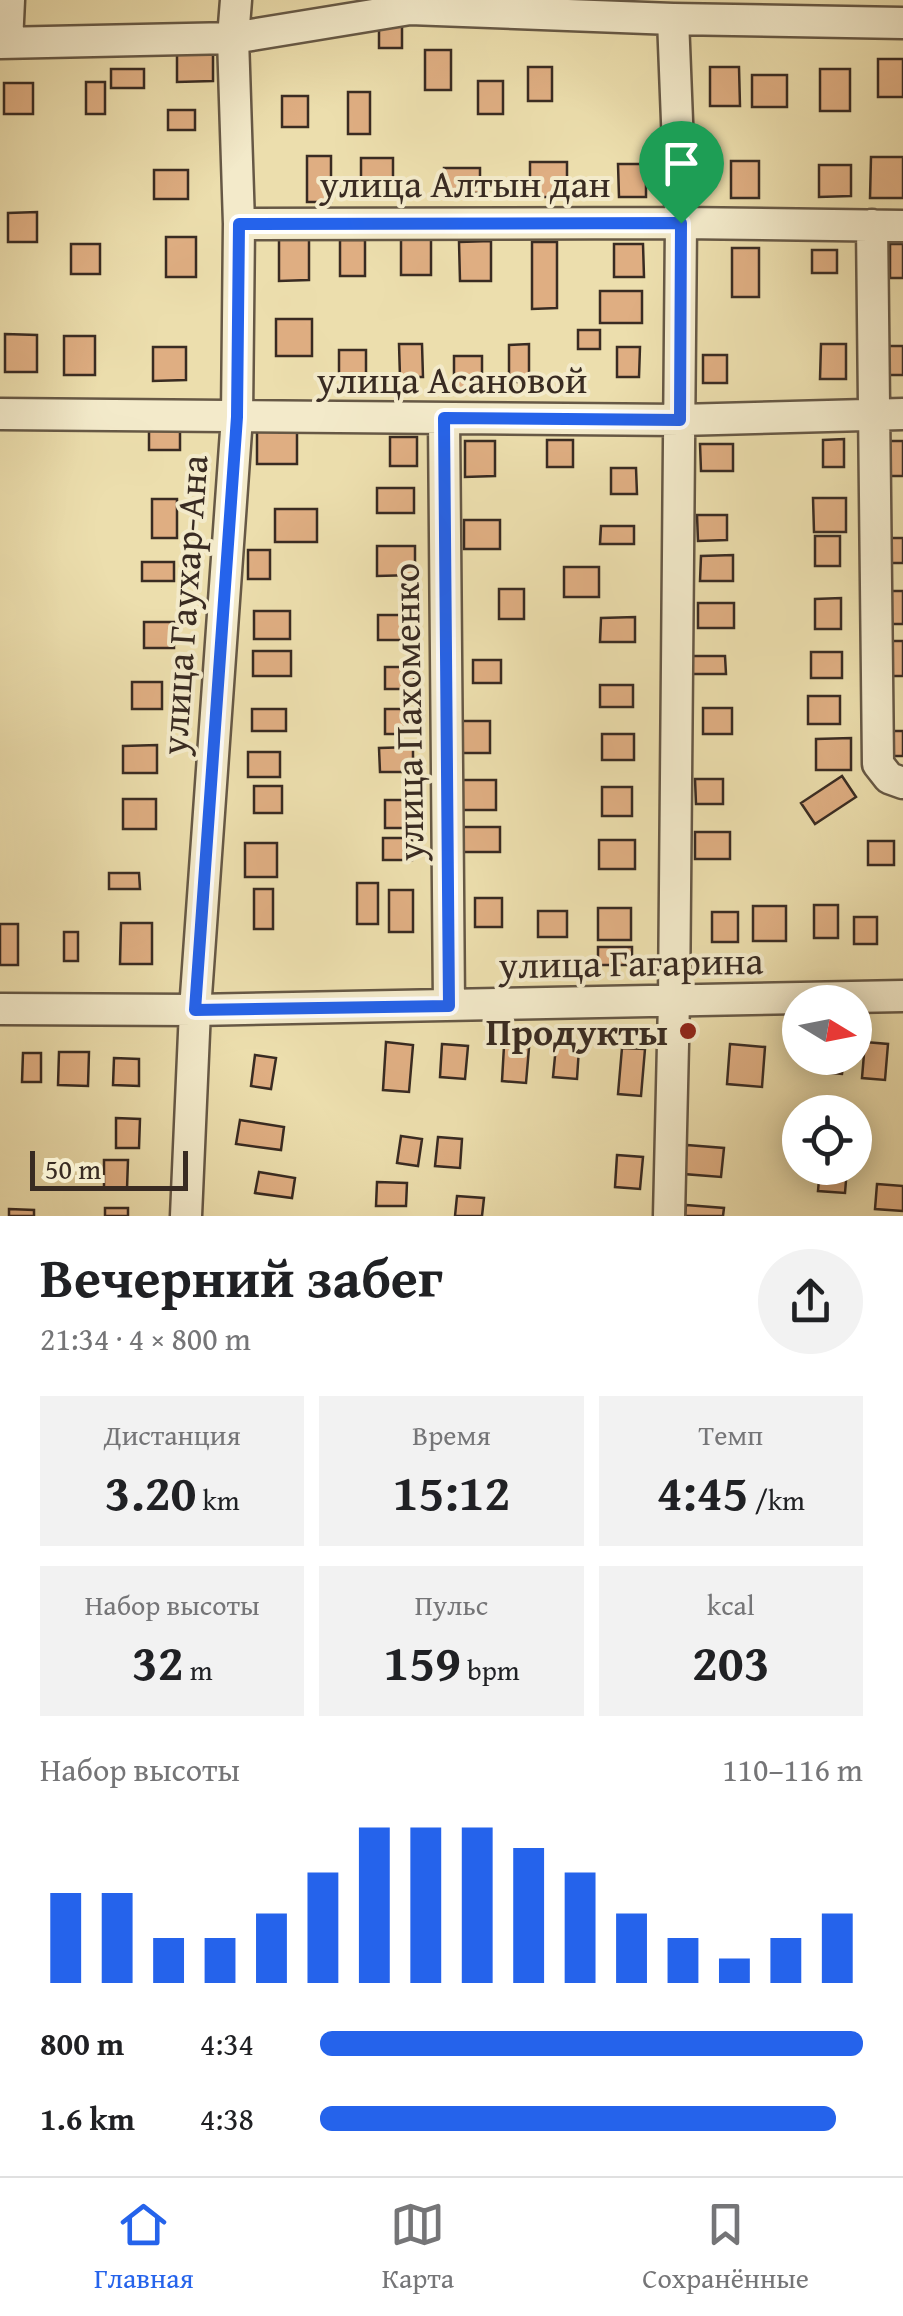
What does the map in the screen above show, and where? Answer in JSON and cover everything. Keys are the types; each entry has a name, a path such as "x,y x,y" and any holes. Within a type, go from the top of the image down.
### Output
{"street":[{"path":"9,0 4,43 233,38 410,8 903,23"},
{"name":"улица Гаухар-Ана","path":"186,1216 195,1010 237,417 239,224 233,38 236,0"},
{"path":"669,1216 681,223 673,19"},
{"name":"улица Алтын дан","path":"239,224 903,226"},
{"path":"872,225 888,414 878,764 889,778 903,782"},
{"name":"улица Асановой","path":"0,414 680,420 888,414"},
{"name":"улица Пахоменко","path":"444,418 449,1006"},
{"name":"улица Гагарина","path":"0,1009 195,1010 903,996"}],"building":[{"path":"379,23 402,23 402,48 379,48"},
{"path":"425,50 451,50 451,90 425,90"},
{"path":"177,54 213,54 213,81 177,82"},
{"path":"878,59 903,59 903,97 878,97"},
{"path":"528,67 552,67 552,101 528,101"},
{"path":"710,67 739,67 740,106 710,106"},
{"path":"111,69 144,69 144,88 111,88"},
{"path":"820,69 850,69 850,111 820,111"},
{"path":"752,75 787,75 787,107 752,107"},
{"path":"478,81 503,81 503,114 478,114"},
{"path":"86,82 105,82 105,114 86,114"},
{"path":"4,83 33,83 33,114 4,114"},
{"path":"348,92 370,92 370,134 348,134"},
{"path":"282,96 308,96 308,127 282,127"},
{"path":"168,110 195,110 195,130 168,130"},
{"path":"307,156 331,156 331,202 307,202"},
{"path":"871,157 903,157 903,198 870,198"},
{"path":"361,158 393,158 393,196 361,197"},
{"path":"731,161 759,161 759,198 731,198"},
{"path":"530,162 567,162 567,197 530,197"},
{"path":"618,164 646,164 646,197 619,197"},
{"path":"819,165 851,165 851,196 819,197"},
{"path":"444,168 480,168 480,193 444,193"},
{"path":"154,170 188,170 188,199 154,199"},
{"path":"37,212 37,242 8,242 8,213"},
{"path":"166,237 196,237 196,277 166,277"},
{"path":"279,239 309,239 309,280 279,281"},
{"path":"401,239 431,239 431,275 401,275"},
{"path":"340,240 365,240 365,276 340,276"},
{"path":"491,241 491,281 460,281 459,242"},
{"path":"532,242 557,242 557,308 532,309"},
{"path":"71,244 100,244 100,274 71,274"},
{"path":"614,244 643,244 644,277 614,277"},
{"path":"890,244 903,244 903,278 890,278"},
{"path":"732,248 759,248 759,297 732,297"},
{"path":"812,250 837,250 837,273 812,273"},
{"path":"600,291 642,291 642,323 600,323"},
{"path":"276,319 312,319 312,356 276,356"},
{"path":"578,330 600,330 600,349 578,349"},
{"path":"5,334 37,335 37,372 5,372"},
{"path":"64,336 95,336 95,375 64,375"},
{"path":"399,344 422,344 423,377 400,377"},
{"path":"529,344 529,382 509,382 509,345"},
{"path":"821,344 846,344 846,379 820,379"},
{"path":"879,346 903,346 903,375 879,375"},
{"path":"153,347 186,347 186,380 153,381"},
{"path":"617,347 640,347 639,377 617,377"},
{"path":"339,350 366,350 366,377 339,377"},
{"path":"703,355 727,355 727,383 703,383"},
{"path":"454,356 482,356 482,391 454,391"},
{"path":"149,426 180,426 180,450 149,450"},
{"path":"257,428 297,428 297,464 257,464"},
{"path":"390,437 417,437 417,466 390,466"},
{"path":"844,439 844,467 823,467 823,440"},
{"path":"547,440 573,440 573,467 547,467"},
{"path":"465,441 495,441 495,476 465,477"},
{"path":"878,441 903,441 903,476 878,476"},
{"path":"700,444 733,444 733,471 701,471"},
{"path":"611,468 636,468 637,494 611,494"},
{"path":"377,488 414,488 414,513 377,513"},
{"path":"813,498 846,498 846,532 814,532"},
{"path":"152,499 177,499 177,538 152,538"},
{"path":"275,509 317,509 317,542 275,542"},
{"path":"697,515 727,515 727,540 698,541"},
{"path":"464,520 500,520 500,549 464,549"},
{"path":"601,526 634,526 634,544 600,544"},
{"path":"815,536 840,536 840,566 815,566"},
{"path":"885,538 903,538 903,563 885,563"},
{"path":"377,546 415,546 415,575 377,576"},
{"path":"248,550 270,550 270,579 248,579"},
{"path":"733,555 733,581 700,581 701,556"},
{"path":"142,562 174,562 174,581 142,581"},
{"path":"564,567 599,567 599,597 564,597"},
{"path":"499,589 524,589 524,619 499,619"},
{"path":"887,591 903,591 903,624 887,624"},
{"path":"841,598 841,629 815,629 815,599"},
{"path":"698,603 734,603 734,628 698,628"},
{"path":"254,611 290,611 290,639 254,639"},
{"path":"378,615 414,615 414,640 378,640"},
{"path":"635,617 635,642 600,642 601,618"},
{"path":"144,622 174,622 174,648 144,648"},
{"path":"887,641 903,641 903,676 887,676"},
{"path":"253,651 291,651 291,676 253,676"},
{"path":"811,652 842,652 842,678 811,678"},
{"path":"692,656 725,656 726,674 692,674"},
{"path":"473,660 501,660 501,683 473,683"},
{"path":"385,667 414,667 414,689 385,689"},
{"path":"132,682 162,682 162,709 132,709"},
{"path":"600,685 633,685 633,707 600,707"},
{"path":"808,696 840,696 840,724 808,724"},
{"path":"703,708 732,708 732,734 703,734"},
{"path":"252,709 286,709 286,731 252,731"},
{"path":"385,709 413,709 413,734 385,734"},
{"path":"458,721 490,721 490,753 457,753"},
{"path":"891,731 903,731 903,756 891,756"},
{"path":"602,734 634,734 634,760 602,760"},
{"path":"851,738 851,770 816,770 816,739"},
{"path":"157,745 157,773 123,773 123,746"},
{"path":"413,747 413,772 380,772 379,748"},
{"path":"248,752 280,752 280,777 248,777"},
{"path":"842,776 856,797 815,824 801,803"},
{"path":"695,779 723,779 723,804 696,804"},
{"path":"461,780 496,780 496,810 461,810"},
{"path":"254,786 282,786 282,813 254,813"},
{"path":"602,787 632,787 632,816 602,816"},
{"path":"123,799 156,799 156,829 123,829"},
{"path":"385,800 414,800 414,828 385,828"},
{"path":"461,827 500,827 500,852 461,852"},
{"path":"695,832 730,832 730,859 695,859"},
{"path":"383,838 412,838 412,860 383,860"},
{"path":"599,840 635,840 635,869 599,869"},
{"path":"868,841 894,841 894,865 868,865"},
{"path":"245,843 277,843 277,877 245,877"},
{"path":"109,873 139,873 140,889 109,889"},
{"path":"357,883 378,883 378,924 357,924"},
{"path":"254,889 273,889 273,929 254,929"},
{"path":"389,890 413,890 413,932 389,932"},
{"path":"475,898 502,898 502,927 475,927"},
{"path":"814,905 838,905 838,938 814,938"},
{"path":"753,906 786,906 786,941 753,941"},
{"path":"598,908 631,908 631,940 598,940"},
{"path":"538,911 567,911 567,937 538,937"},
{"path":"712,912 738,912 738,942 712,942"},
{"path":"854,917 877,917 877,944 854,944"},
{"path":"121,923 152,923 152,964 120,964"},
{"path":"0,924 18,924 18,965 0,965"},
{"path":"64,932 78,932 78,961 64,961"},
{"path":"598,947 632,947 632,965 598,965"},
{"path":"386,1042 413,1045 409,1092 383,1090"},
{"path":"872,1043 888,1044 885,1080 862,1078 872,1075"},
{"path":"442,1044 468,1046 465,1079 440,1077"},
{"path":"730,1044 765,1047 762,1087 727,1084"},
{"path":"504,1046 529,1048 526,1083 502,1081"},
{"path":"556,1046 579,1048 577,1079 553,1077"},
{"path":"622,1048 645,1049 641,1096 618,1094"},
{"path":"59,1052 89,1052 88,1086 58,1085"},
{"path":"23,1053 41,1053 41,1082 22,1082"},
{"path":"255,1055 276,1058 271,1089 251,1086"},
{"path":"114,1058 139,1059 139,1086 113,1085"},
{"path":"116,1118 140,1119 139,1148 116,1148"},
{"path":"240,1120 284,1127 281,1150 236,1144"},
{"path":"401,1136 422,1139 418,1166 397,1163"},
{"path":"438,1137 462,1139 460,1168 435,1166"},
{"path":"687,1145 724,1148 721,1177 684,1174"},
{"path":"617,1155 643,1157 640,1189 615,1187"},
{"path":"104,1160 128,1160 127,1189 104,1189"},
{"path":"259,1172 295,1178 292,1198 255,1193"},
{"path":"377,1182 407,1183 406,1206 376,1206"},
{"path":"877,1184 903,1186 903,1211 875,1209"},
{"path":"819,1185 846,1185 845,1193 818,1191"},
{"path":"457,1196 484,1198 482,1216 455,1216"},
{"path":"686,1205 724,1208 723,1216 685,1216"},
{"path":"105,1208 128,1208 128,1216 105,1216"},
{"path":"9,1209 34,1210 34,1216 9,1216"}],"place":[{"name":"Продукты","path":"688,1031"}],"route":[{"path":"681,223 680,420 444,418 449,1006 195,1010 237,417 239,224 681,223"}]}
